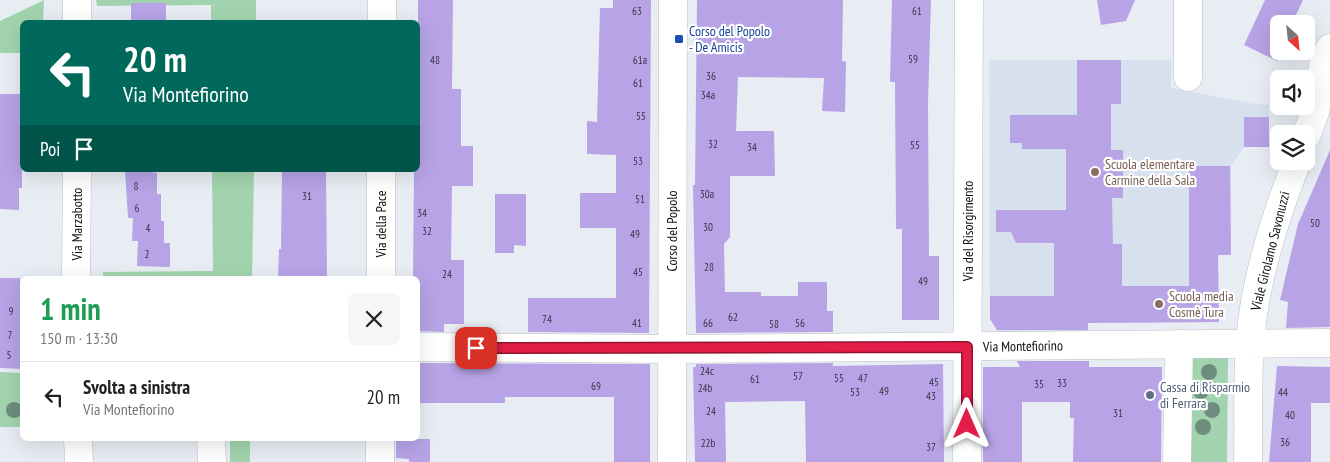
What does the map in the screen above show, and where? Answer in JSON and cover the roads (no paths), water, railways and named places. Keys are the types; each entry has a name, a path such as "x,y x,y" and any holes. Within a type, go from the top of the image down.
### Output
{"street":[{"path":"77,0 77,20"},
{"path":"382,0 382,20"},
{"name":"Corso del Popolo","path":"672,462 673,0"},
{"name":"Via del Risorgimento","path":"966,462 969,0"},
{"path":"1188,0 1188,77"},
{"path":"1317,115 1324,59 1330,48"},
{"name":"Viale Girolamo Savonuzzi","path":"1248,462 1250,342 1263,268 1274,226 1293,170"},
{"name":"Via Marzabotto","path":"76,276 77,172"},
{"name":"Via della Pace","path":"381,172 381,276"},
{"name":"Via Montefiorino","path":"420,347 672,349 967,347 1250,342 1330,343"},
{"path":"1177,462 1179,344"},
{"path":"78,441 79,462"},
{"path":"211,441 212,462"},
{"path":"380,441 380,462"}],"place":[{"name":"Corso del Popolo - De Amicis","path":"679,39"},
{"name":"Scuola elementare Carmine della Sala","path":"1095,172"},
{"name":"Scuola media Cosmè Tura","path":"1159,304"},
{"name":"Cassa di Risparmio di Ferrara","path":"1150,395"}]}
